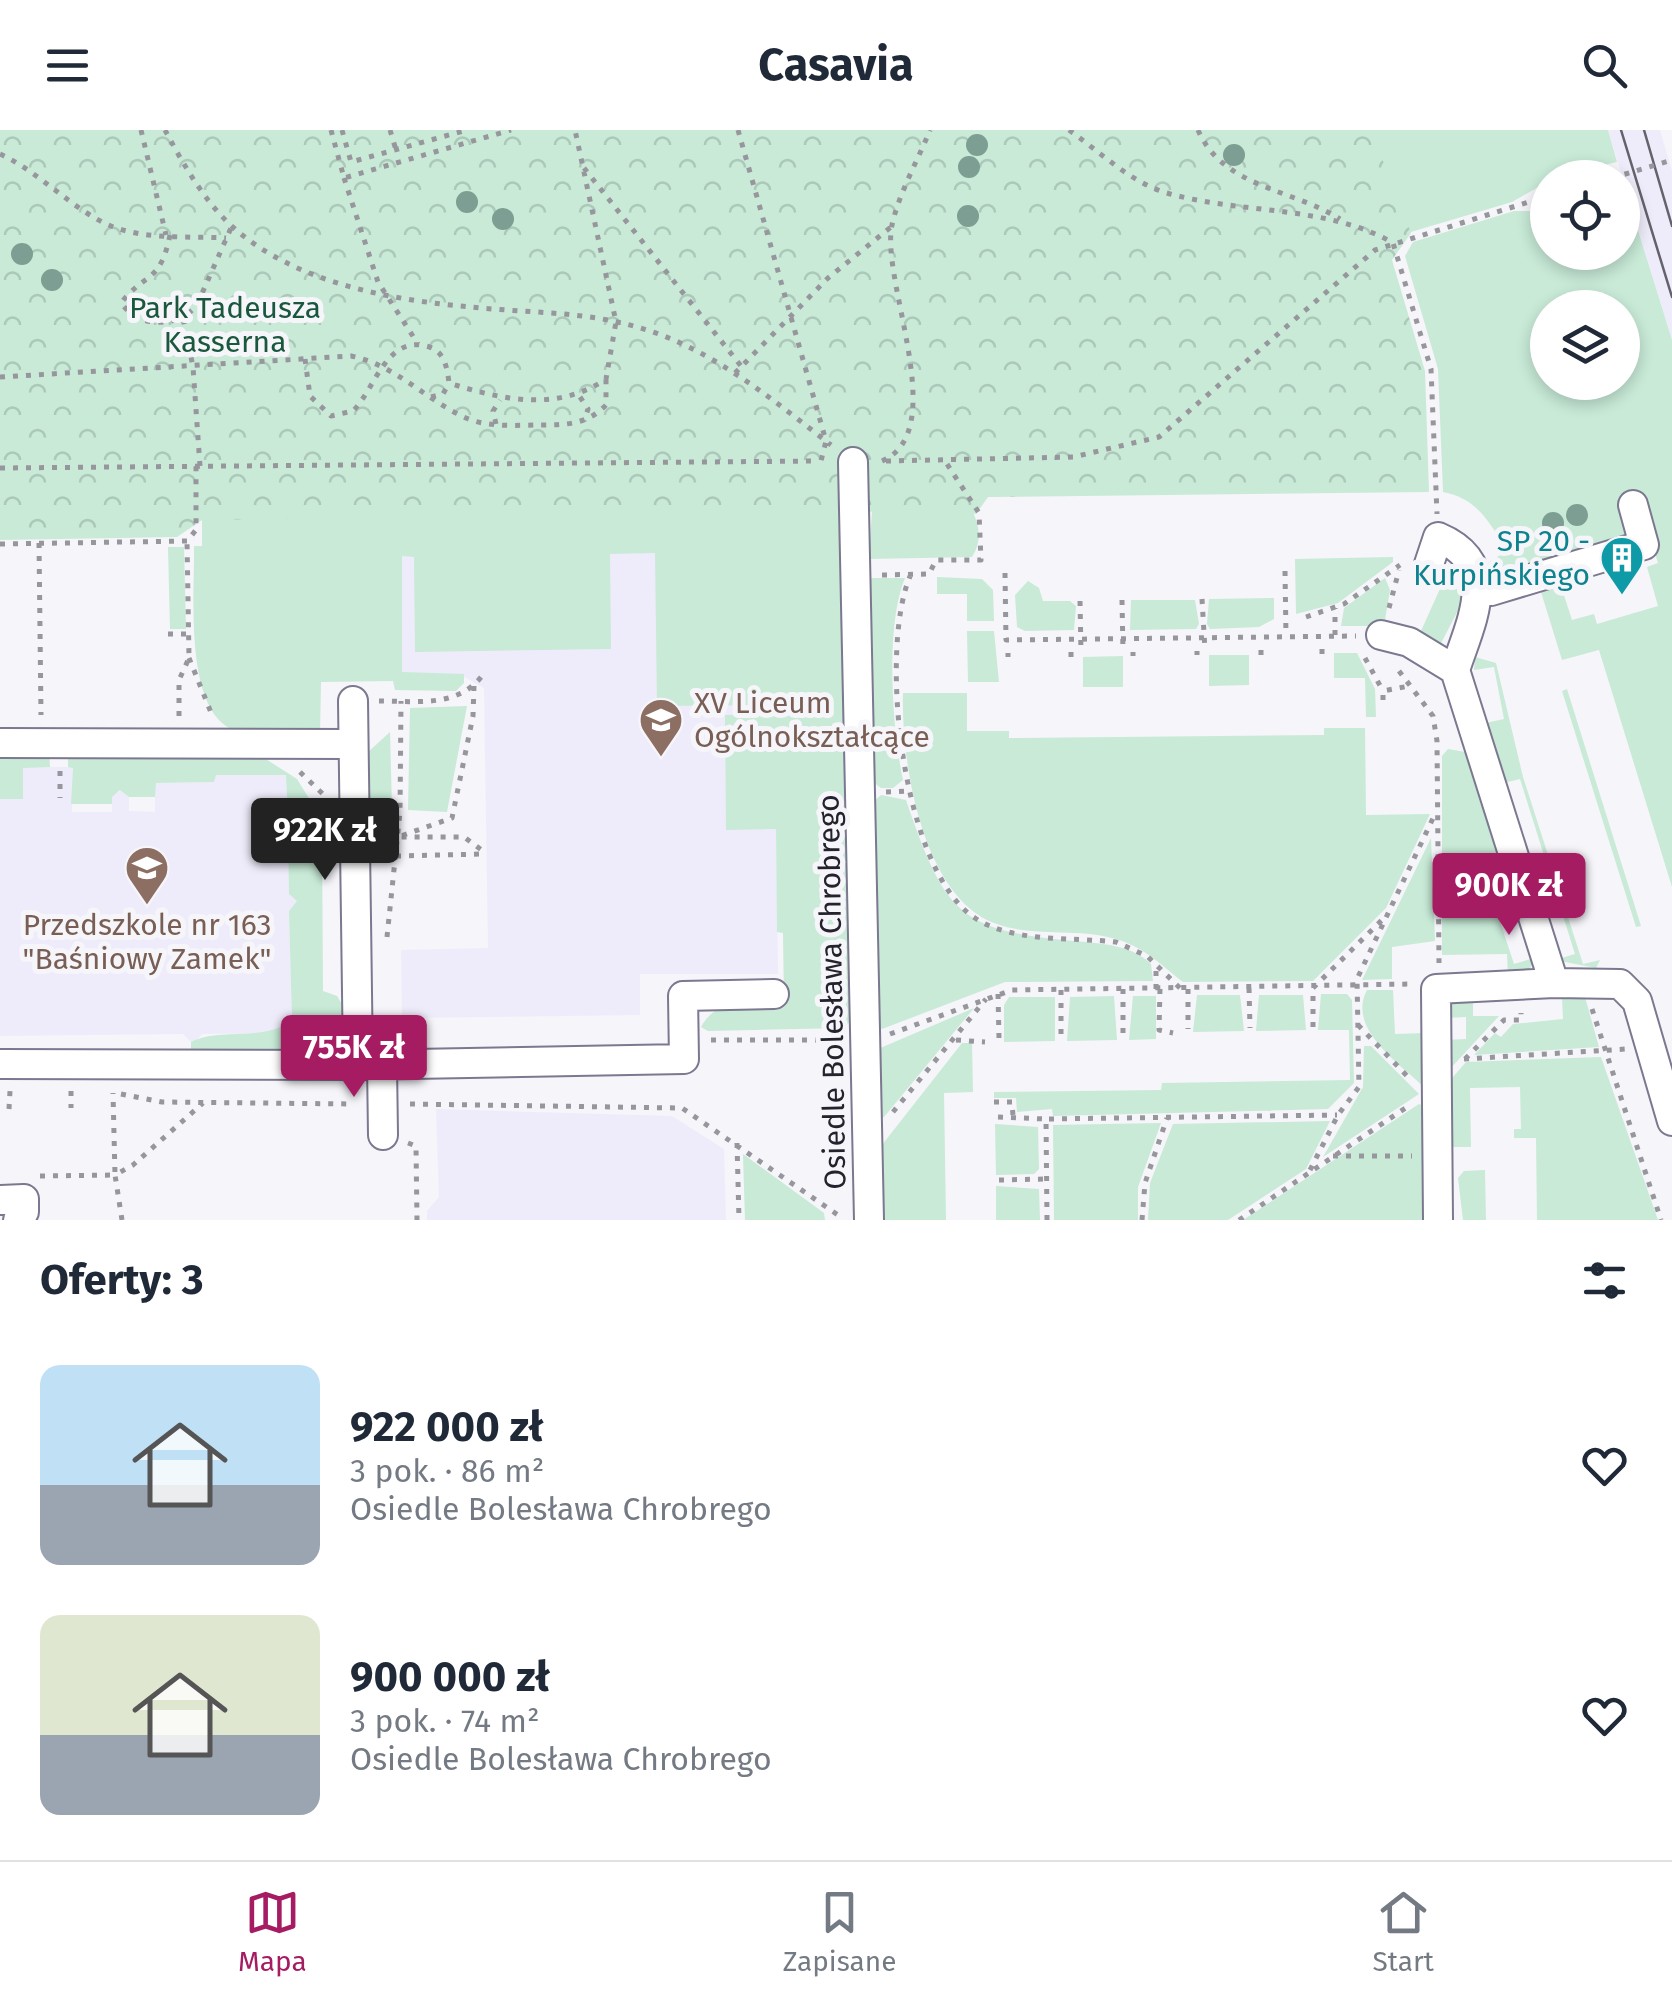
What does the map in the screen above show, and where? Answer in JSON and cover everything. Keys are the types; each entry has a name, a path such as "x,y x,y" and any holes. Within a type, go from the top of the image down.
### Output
{"street":[{"name":"Osiedle Bolesława Chrobrego","path":"853,462 869,1220"},
{"path":"1477,586 1491,590 1644,545 1633,505"},
{"path":"1415,565 1438,537 1467,554 1477,586 1474,610 1455,670 1554,984"},
{"path":"1377,648 1409,642 1455,670"},
{"path":"353,701 353,812 370,1065 382,1104 383,1134"},
{"path":"0,743 353,744"},
{"path":"1438,1220 1433,1091 1436,989 1620,984 1637,1001 1672,1121"},
{"name":"Osiedle Bolesława Chrobrego","path":"684,1041 683,996 774,994"},
{"path":"5,1073 684,1060 684,1041"},
{"path":"0,1200 24,1199 18,1220"}],"path":[{"path":"141,130 168,235 155,277 130,292 122,303 138,318 151,322 184,318 196,308 232,226"},
{"path":"165,130 195,180 232,226 264,252 304,270 388,294 616,322 692,349 735,373 853,462"},
{"path":"331,130 378,282 418,344"},
{"path":"342,130 352,162 441,134 467,130"},
{"path":"390,130 396,150"},
{"path":"344,178 511,130"},
{"path":"0,377 350,356 382,367 465,418 496,424 568,425 584,420 606,405 606,379 616,322 574,130"},
{"path":"738,130 826,441 819,461"},
{"path":"886,460 904,440 915,386 899,307 892,226 930,130"},
{"path":"1069,130 1162,192 1292,216 1342,221"},
{"path":"1198,130 1222,163 1240,177 1393,243 1432,369 1438,537 1415,565 1377,648 1383,700"},
{"path":"0,154 27,166 110,226 226,238"},
{"path":"1640,170 1672,160"},
{"path":"584,167 741,366"},
{"path":"0,468 1073,457 1160,437 1375,250 1530,201"},
{"path":"735,373 789,318 892,226"},
{"path":"184,318 192,367 198,466 196,530 187,542 189,658 206,704 218,721"},
{"path":"305,359 310,396 330,416 354,411 382,367 402,348 418,344 435,348 447,363 449,383 443,394 431,398"},
{"path":"449,383 500,400 579,396 606,379"},
{"path":"579,396 588,409 584,420"},
{"path":"496,424 493,412 500,400"},
{"path":"854,575 929,575 936,560 981,560 979,513 945,460"},
{"path":"0,544 187,542"},
{"path":"39,543 41,743"},
{"path":"1306,616 1335,608 1415,565"},
{"path":"1285,571 1286,636"},
{"path":"684,1041 864,1040 1012,990 1415,984 1436,989 1438,808 1433,716 1377,648 1335,636 1006,640 1005,573"},
{"path":"912,574 900,605 902,761 920,832 947,888 964,909 988,925 1023,933 1116,942 1156,965 1185,989 1188,1029"},
{"path":"1200,652 1204,637 1202,599"},
{"path":"1122,600 1124,652"},
{"path":"1080,601 1081,652"},
{"path":"1335,608 1335,636"},
{"path":"168,634 188,634"},
{"path":"179,742 179,680 189,658"},
{"path":"353,701 452,698 474,686 482,676"},
{"path":"1402,690 1410,685"},
{"path":"398,836 452,818 474,716 474,686"},
{"path":"1382,691 1402,690 1419,696"},
{"path":"386,952 398,836 402,701"},
{"path":"291,764 317,792 353,812"},
{"path":"60,776 60,798"},
{"path":"1310,1170 1338,1115 1358,1087 1357,987 1438,808"},
{"path":"396,856 487,854 464,836 398,836"},
{"path":"1312,1027 1313,988 1386,916"},
{"path":"1156,965 1159,1030 1172,1032"},
{"path":"1584,982 1661,1220"},
{"path":"1238,1220 1433,1091 1504,1020 1521,1020 1520,985"},
{"path":"1250,988 1250,1028"},
{"path":"1060,989 1061,1037"},
{"path":"1122,989 1123,1036"},
{"path":"998,994 999,1038"},
{"path":"867,1143 986,999"},
{"path":"1358,1024 1433,1091"},
{"path":"1358,1044 1370,1038"},
{"path":"956,1040 985,1042"},
{"path":"1464,1060 1604,1052 1648,1042"},
{"path":"5,1073 9,1108"},
{"path":"71,1083 71,1108"},
{"path":"122,1220 115,1174 114,1093 162,1102 537,1102 550,1108 682,1108 838,1216"},
{"path":"994,1102 1012,1102 1013,1117"},
{"path":"34,1176 115,1174 133,1165 204,1103"},
{"path":"998,1117 1338,1115"},
{"path":"1142,1220 1145,1183 1167,1118"},
{"path":"1046,1119 1047,1220"},
{"path":"383,1134 416,1146 417,1220"},
{"path":"737,1143 740,1220"},
{"path":"1330,1156 1438,1157"},
{"path":"1000,1180 1047,1179"}],"shaded area":[{"path":"1608,130 1660,130 1672,171 1672,340 1640,235 1640,160 1617,160"},
{"name":"XV Liceum Ogólnokształcące","path":"827,512 776,829 778,974 640,974 640,1015 402,1018 401,950 488,948 484,688 461,675 270,680 206,520"},
{"name":"Przedszkole nr 163 \"Baśniowy Zamek\"","path":"23,767 73,767 72,812 112,812 112,797 121,790 129,797 129,811 155,812 155,783 214,782 215,775 287,775 289,894 298,901 289,911 292,1021 273,1033 202,1034 193,1044 183,1034 0,1036 0,799 22,799"},
{"path":"436,1109 672,1116 724,1149 726,1220 427,1220 427,1211 439,1197"}],"green space":[{"name":"Park Tadeusza Kasserna","path":"0,130 1371,130 1411,233 1392,260 1425,371 1429,492 988,497 976,514 842,511 202,520 177,537 0,540"},
{"path":"1202,130 1608,130 1616,160 1530,160 1530,192 1512,202 1404,234"},
{"path":"1514,211 1530,211 1530,270 1640,270 1640,237 1672,340 1672,887 1599,650 1562,660 1541,592 1561,586 1572,620 1594,614 1597,624 1658,606 1647,567 1658,563 1637,496 1630,527 1618,541 1514,573 1489,567 1490,561 1507,551 1501,541 1474,506 1443,492 1438,369 1405,256 1413,242"},
{"path":"946,472 977,523 979,534 972,557 869,559 872,511"},
{"path":"202,481 841,499 850,1021 845,1028 708,1031 701,1027 708,1017 727,1006 784,1003 783,933 777,932 776,829 726,830 725,715 776,714 776,705 657,706 655,553 610,554 611,649 415,652 414,557 402,556 402,672 464,674 464,683 456,691 395,690 393,681 321,682 320,735 254,734 234,730 218,718 206,700 199,675 194,546 202,546"},
{"path":"168,547 184,547 186,629 170,629"},
{"path":"1393,557 1393,562 1338,603 1296,614 1295,559"},
{"path":"1452,562 1462,569 1464,599 1439,647 1423,637 1421,631"},
{"path":"937,577 982,579 993,590 994,621 967,621 967,594 937,594"},
{"path":"905,578 895,623 892,678 903,780 893,788 881,788 873,782 869,581"},
{"path":"1385,578 1390,590 1384,626 1341,626 1344,608"},
{"path":"1028,581 1039,588 1043,601 1070,601 1076,606 1074,630 1025,631 1017,627 1015,595"},
{"path":"1274,598 1274,619 1259,627 1210,629 1207,624 1209,599"},
{"path":"1131,600 1195,600 1199,624 1196,629 1130,630"},
{"path":"967,631 994,631 999,682 968,682"},
{"path":"1334,653 1357,653 1375,689 1376,717 1366,717 1365,678 1334,678"},
{"path":"1209,655 1249,655 1249,685 1209,686"},
{"path":"1123,656 1123,687 1083,687 1083,657"},
{"path":"1475,657 1496,663 1523,777 1583,964 1600,960 1596,968 1555,960 1575,954 1520,779 1499,784 1481,724 1504,719 1494,667 1474,670"},
{"path":"1567,689 1641,926 1636,927 1562,691"},
{"path":"903,693 967,693 967,731 1009,731 1009,738 1324,735 1324,728 1365,728 1366,815 1430,814 1386,908 1313,981 1183,982 1128,943 1089,934 1012,928 971,910 950,887 921,825 906,754"},
{"path":"467,706 447,812 408,810 410,708"},
{"path":"390,732 392,808 377,818 368,811 367,753"},
{"path":"1448,749 1471,753 1503,860 1482,867 1514,964 1534,958 1530,969 1508,977 1507,954 1442,955 1442,756"},
{"path":"49,751 50,767 23,768 23,799 0,799 0,752"},
{"path":"68,751 261,756 297,779 310,800 313,817 288,817 286,775 216,775 214,782 156,783 155,797 129,797 120,790 112,797 112,804 71,804 73,768 68,767"},
{"path":"881,795 906,800 934,871 964,912 1011,932 1128,950 1151,964 1153,981 1005,982 882,1029 877,1025 873,802"},
{"path":"1431,838 1435,941 1392,947 1392,979 1362,980"},
{"path":"288,840 322,841 323,991 337,996 343,1006 341,1030 323,1049 191,1050 191,1042 203,1038 267,1031 292,1021 289,911 297,901 289,894"},
{"path":"1367,990 1393,990 1395,1034 1426,1033 1426,1089 1370,1033 1363,1005"},
{"path":"1321,994 1347,994 1352,1000 1354,1083 1328,1109 1053,1116 1052,1109 1017,1112 1016,1098 994,1098 994,1092 1161,1090 1162,1083 1350,1080 1349,1030 1318,1030"},
{"path":"1197,995 1240,995 1244,1031 1193,1032"},
{"path":"1259,995 1303,995 1306,1030 1256,1031"},
{"path":"1473,995 1473,1016 1499,1016 1448,1071 1444,1040 1466,1039 1466,1017 1444,1018 1456,999"},
{"path":"1114,996 1117,1040 1067,1041 1070,997"},
{"path":"1133,996 1156,996 1156,1039 1129,1040"},
{"path":"1009,997 1055,997 1055,1041 1004,1042 1004,1005"},
{"path":"1562,997 1585,997 1599,1047 1474,1055 1495,1033 1501,1037 1513,1024 1563,1019"},
{"path":"974,1008 884,1117 879,1119 878,1049"},
{"path":"962,1043 972,1043 973,1092 944,1093 946,1220 880,1220 878,1150"},
{"path":"1364,1046 1371,1046 1419,1094 1323,1157 1363,1087"},
{"path":"1601,1057 1658,1220 1537,1220 1536,1138 1514,1138 1514,1129 1521,1129 1520,1087 1470,1088 1471,1147 1446,1147 1445,1086 1466,1062"},
{"path":"1419,1104 1424,1106 1429,1220 1243,1220"},
{"path":"1330,1121 1306,1169 1228,1220 1148,1220 1150,1183 1173,1124"},
{"path":"1161,1123 1138,1187 1138,1220 1054,1220 1053,1125"},
{"path":"995,1124 1038,1127 1039,1169 1034,1174 996,1175"},
{"path":"743,1154 824,1213 825,1220 745,1220"},
{"path":"1485,1170 1486,1220 1463,1220 1458,1178 1464,1171"},
{"path":"996,1186 1039,1189 1040,1220 996,1220"}],"tram line":[{"path":"1621,130 1672,297"},
{"path":"1644,130 1672,226"}],"place":[{"name":"SP 20 - Kurpińskiego","path":"1622,596"},
{"name":"XV Liceum Ogólnokształcące","path":"661,758"},
{"name":"Przedszkole nr 163 \"Baśniowy Zamek\"","path":"147,906"}]}
